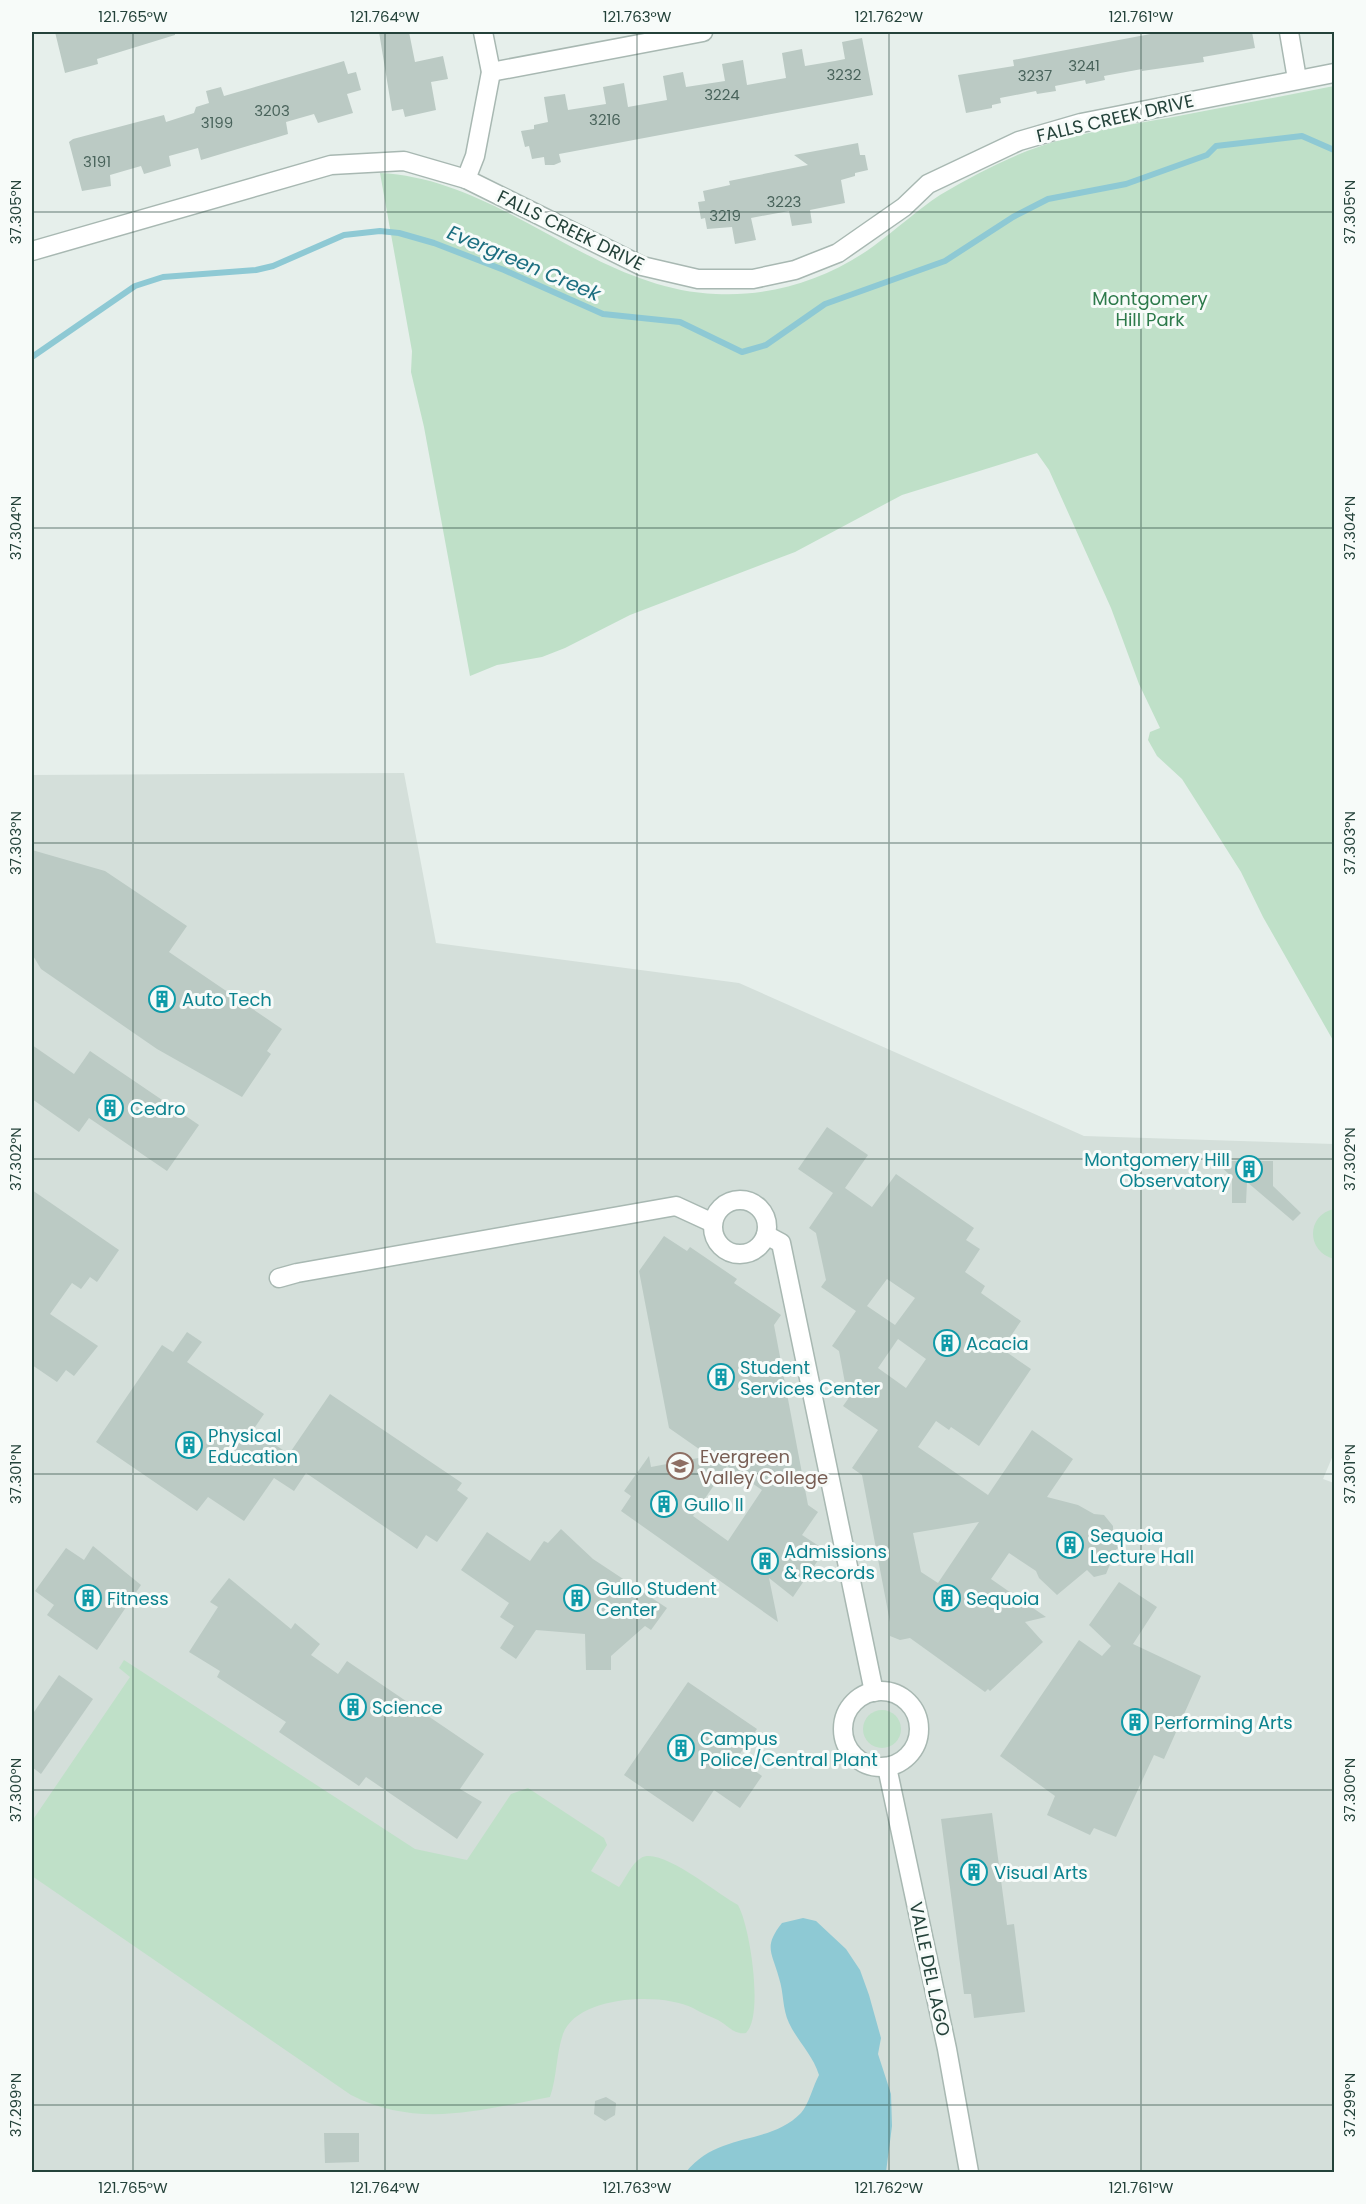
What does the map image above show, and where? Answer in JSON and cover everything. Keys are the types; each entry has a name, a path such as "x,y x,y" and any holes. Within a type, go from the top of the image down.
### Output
{"street":[{"path":"466,179 475,156 491,72 483,32"},
{"path":"491,72 703,32"},
{"path":"1289,32 1297,79"},
{"name":"FALLS CREEK DRIVE","path":"32,251 331,165 404,160 466,179 642,266 698,279 753,279 795,270 838,253 904,207 928,184 1019,141 1081,123 1335,73"},
{"path":"746,1200 761,1210 767,1226 766,1234 756,1249 739,1254 730,1252 717,1240 713,1223 721,1208 729,1202 746,1200"},
{"path":"279,1278 676,1206 713,1223"},
{"path":"766,1234 781,1243 874,1692"},
{"path":"886,1691 908,1702 919,1723 919,1735 912,1751 898,1763 887,1767 874,1766 861,1761 852,1753 845,1741 843,1728 846,1715 862,1696 874,1692 886,1691"},
{"name":"VALLE DEL LAGO","path":"887,1767 947,2049 969,2172"}],"shaded area":[{"name":"Evergreen Valley College","path":"404,773 436,943 739,983 1084,1136 1334,1144 1334,1453 1323,1479 1334,1483 1334,2172 32,2172 32,775"}],"green space":[{"name":"Montgomery Hill Park","path":"1334,86 1334,1042 1263,917 1241,872 1182,779 1157,756 1148,740 1150,732 1160,728 1139,684 1111,608 1049,470 1037,453 902,495 795,552 630,615 542,657 497,665 470,676 424,427 411,372 412,351 380,173 425,180 467,194 628,274 671,288 716,294 737,294 779,289 839,267 875,245 940,195 983,171 1027,151 1096,131"},
{"path":"1334,1209 1334,1259 1318,1249 1313,1234 1318,1218"},
{"path":"124,1660 415,1849 467,1860 511,1794 528,1788 604,1838 607,1845 591,1871 619,1887 637,1861 650,1856 662,1859 690,1873 738,1905 743,1916 751,1950 755,1991 751,2023 746,2033 734,2031 718,2020 679,2003 662,2000 622,2000 602,2004 585,2011 571,2021 563,2034 550,2097 474,2111 425,2114 376,2105 351,2095 32,1876 32,1821 130,1677 119,1668"},
{"path":"882,1710 896,1715 901,1729 896,1743 882,1748 868,1743 863,1729 868,1715"}],"water":[{"path":"803,1918 816,1921 846,1949 860,1970 869,1995 881,2038 878,2054 891,2094 892,2126 886,2172 686,2172 699,2159 713,2150 774,2130 788,2123 801,2113 809,2100 819,2075 787,2017 781,1984 771,1950 773,1938 782,1923"}],"building":[{"path":"55,32 175,32 175,35 97,59 98,64 65,73"},
{"path":"379,32 409,32 415,62 443,56 448,79 431,82 436,110 405,117 403,109 392,111"},
{"path":"1161,32 1252,32 1255,48 1203,57 1204,62 1142,71 1142,69 1104,76 1105,80 1086,84 1085,80 1055,86 1056,91 1037,94 1036,91 1000,98 1001,103 992,105 992,108 966,113 958,75 1014,66 1013,60"},
{"path":"862,38 873,95 559,154 561,162 554,165 545,165 544,157 532,159 529,146 525,147 521,131 534,129 534,125 548,122 544,97 565,94 568,110 606,104 603,87 624,83 628,107 667,100 663,76 683,72 686,87 725,81 722,64 743,60 747,85 786,78 782,53 802,49 805,66 835,61 845,59 842,42"},
{"path":"344,61 348,74 356,72 361,90 347,94 353,113 318,123 314,114 286,122 288,134 201,160 198,148 169,156 171,166 144,174 141,166 110,175 111,186 82,191 69,142 73,139 164,115 166,122 194,113 196,107 209,103 206,91 221,87 224,96"},
{"path":"858,143 860,155 865,155 868,170 841,180 845,203 810,210 812,223 792,226 789,211 751,218 756,240 735,244 732,227 707,229 705,218 701,219 698,202 705,201 703,191 730,185 729,181 808,165 794,155"},
{"name":"Auto Tech","path":"32,850 105,871 187,926 169,952 282,1029 267,1051 271,1054 242,1097 157,1049 41,969 32,954"},
{"name":"Cedro","path":"32,1045 74,1074 90,1051 199,1125 167,1171 89,1118 79,1132 32,1099"},
{"name":"Acacia","path":"827,1127 868,1155 845,1188 872,1207 896,1174 974,1228 966,1240 980,1249 965,1272 985,1286 981,1293 1021,1321 1002,1349 1031,1369 979,1446 951,1427 949,1430 936,1421 918,1447 988,1495 1032,1430 1073,1459 1047,1497 1078,1505 1094,1514 1104,1515 1113,1526 1113,1537 1118,1548 1107,1558 1111,1562 1106,1574 1094,1577 1087,1570 1057,1595 1039,1578 1036,1571 1009,1553 991,1579 1046,1617 1025,1622 1043,1642 990,1691 988,1689 985,1692 910,1638 900,1640 890,1636 890,1622 862,1475 852,1468 878,1430 843,1406 848,1399 839,1351 832,1346 856,1311 821,1287 826,1280 816,1233 809,1228 833,1193 798,1169","holes":["887,1279 915,1298 895,1325 867,1306","898,1339 926,1359 906,1388 878,1368","979,1522 938,1583 921,1572 913,1533"]},
{"path":"1215,1161 1273,1161 1273,1186 1301,1213 1293,1221 1247,1182 1246,1203 1232,1203 1232,1177"},
{"path":"32,1190 119,1250 97,1282 90,1277 81,1289 72,1283 50,1314 98,1346 74,1376 66,1370 57,1382 32,1365"},
{"name":"Student Services Center","path":"664,1236 687,1251 690,1247 737,1279 734,1283 781,1315 774,1325 808,1505 818,1512 802,1535 825,1550 793,1597 769,1578 778,1622 621,1511 631,1496 624,1491 649,1456 651,1467 709,1456 669,1428 639,1271","holes":["727,1466 762,1490 728,1541 693,1516"]},
{"name":"Physical Education","path":"187,1332 202,1342 187,1362 264,1414 253,1430 289,1454 330,1394 462,1483 457,1490 468,1498 437,1542 426,1535 417,1549 306,1473 294,1491 274,1478 244,1521 208,1497 197,1511 96,1442 162,1345 173,1352"},
{"name":"Gullo Student Center","path":"561,1529 593,1559 667,1608 651,1630 645,1626 611,1656 611,1670 586,1670 585,1634 536,1630 516,1659 500,1648 514,1626 500,1617 509,1603 461,1570 487,1532 530,1561 544,1541 548,1543"},
{"name":"Fitness","path":"93,1546 141,1585 97,1650 47,1615 54,1605 35,1591 66,1548 84,1560"},
{"name":"Science","path":"229,1578 291,1629 295,1623 320,1644 311,1655 338,1674 347,1661 484,1754 460,1789 482,1802 457,1839 366,1777 359,1786 279,1732 286,1722 217,1677 220,1671 189,1652 218,1607 210,1602"},
{"name":"Performing Arts","path":"1119,1582 1157,1607 1133,1644 1201,1676 1164,1759 1154,1755 1116,1837 1094,1828 1090,1835 1047,1815 1055,1796 1000,1756 1079,1640 1102,1656 1111,1646 1089,1625"},
{"path":"59,1675 93,1699 41,1774 32,1767 32,1715"},
{"name":"Campus Police/Central Plant","path":"688,1682 757,1729 737,1758 762,1776 740,1808 714,1790 693,1822 624,1775"},
{"name":"Visual Arts","path":"992,1813 1007,1925 1014,1924 1025,2012 974,2018 971,1994 964,1994 941,1819"},
{"path":"606,2097 616,2103 615,2115 605,2121 594,2114 595,2101"},
{"path":"324,2133 359,2133 359,2162 325,2163"}],"waterway":[{"name":"Evergreen Creek","path":"32,357 135,286 163,277 256,270 273,266 344,235 380,231 399,233 434,243 504,270 603,314 680,322 742,352 766,345 825,304 945,261 1013,217 1048,199 1126,184 1207,155 1216,146 1302,136 1334,150"}],"place":[{"name":"Auto Tech","path":"162,999"},
{"name":"Cedro","path":"110,1108"},
{"name":"Montgomery Hill Observatory","path":"1249,1169"},
{"name":"Acacia","path":"947,1343"},
{"name":"Student Services Center","path":"721,1377"},
{"name":"Physical Education","path":"189,1445"},
{"name":"Evergreen Valley College","path":"680,1466"},
{"name":"Gullo II","path":"664,1504"},
{"name":"Sequoia Lecture Hall","path":"1070,1545"},
{"name":"Admissions & Records","path":"765,1561"},
{"name":"Fitness","path":"88,1598"},
{"name":"Gullo Student Center","path":"577,1598"},
{"name":"Sequoia","path":"947,1598"},
{"name":"Science","path":"353,1707"},
{"name":"Performing Arts","path":"1135,1722"},
{"name":"Campus Police/Central Plant","path":"681,1748"},
{"name":"Visual Arts","path":"974,1872"}]}
